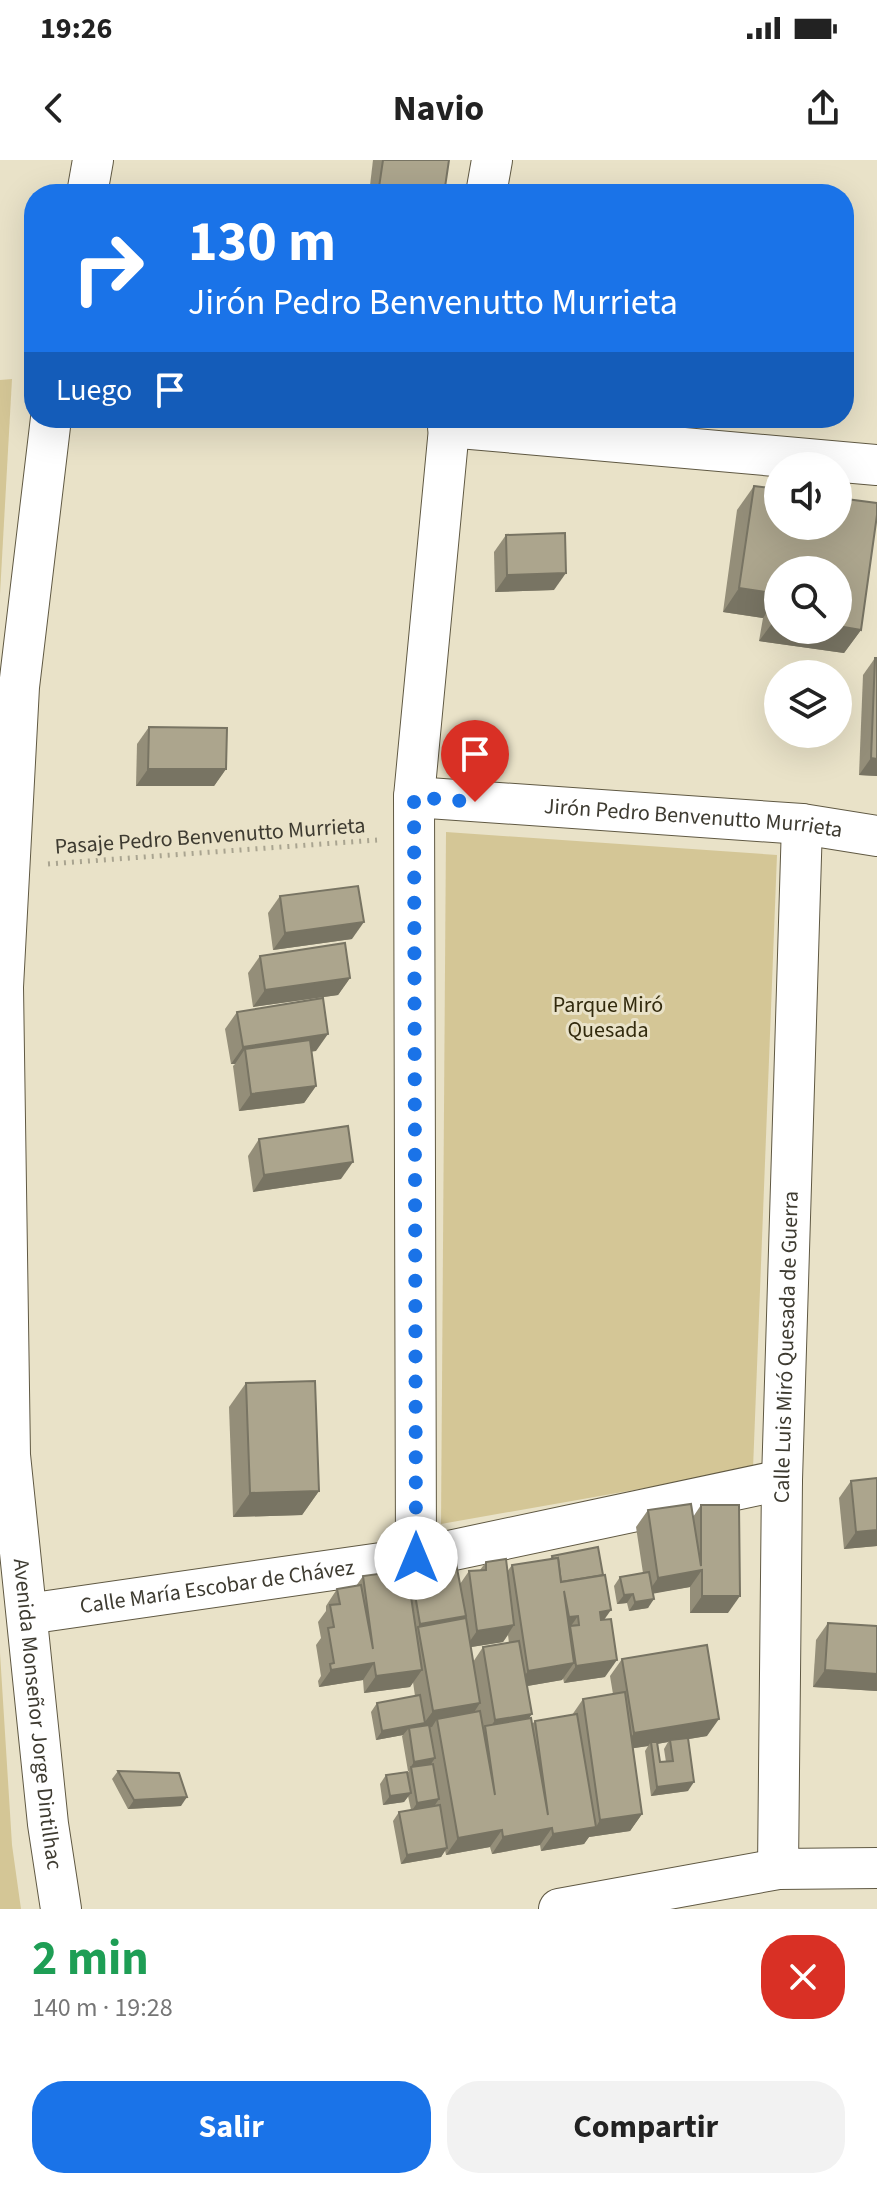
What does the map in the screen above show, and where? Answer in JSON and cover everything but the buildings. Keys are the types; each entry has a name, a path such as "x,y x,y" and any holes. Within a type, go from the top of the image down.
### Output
{"street":[{"path":"89,184 93,160"},
{"path":"488,184 492,160"},
{"name":"Avenida Monseñor Jorge Dintilhac","path":"50,428 19,687 3,987 10,1455 48,1824 61,1909"},
{"path":"416,1558 414,797 448,428"},
{"path":"509,428 877,465"},
{"name":"Jirón Pedro Benvenutto Murrieta","path":"414,797 802,824 877,836"},
{"name":"Calle Luis Miró Quesada de Guerra","path":"778,1869 782,1480 802,824"},
{"name":"Calle María Escobar de Chávez","path":"27,1614 416,1558 782,1480"},
{"path":"559,1909 778,1869 877,1868"}],"path":[{"name":"Pasaje Pedro Benvenutto Murrieta","path":"9,867 414,837"}],"green space":[{"path":"12,379 0,594 0,380"},
{"name":"Parque Miró Quesada","path":"446,832 777,855 753,1469 441,1524"},
{"path":"0,1653 12,1845 21,1909 0,1909"}],"route":[{"path":"416,1558 414,797 475,802"}]}
